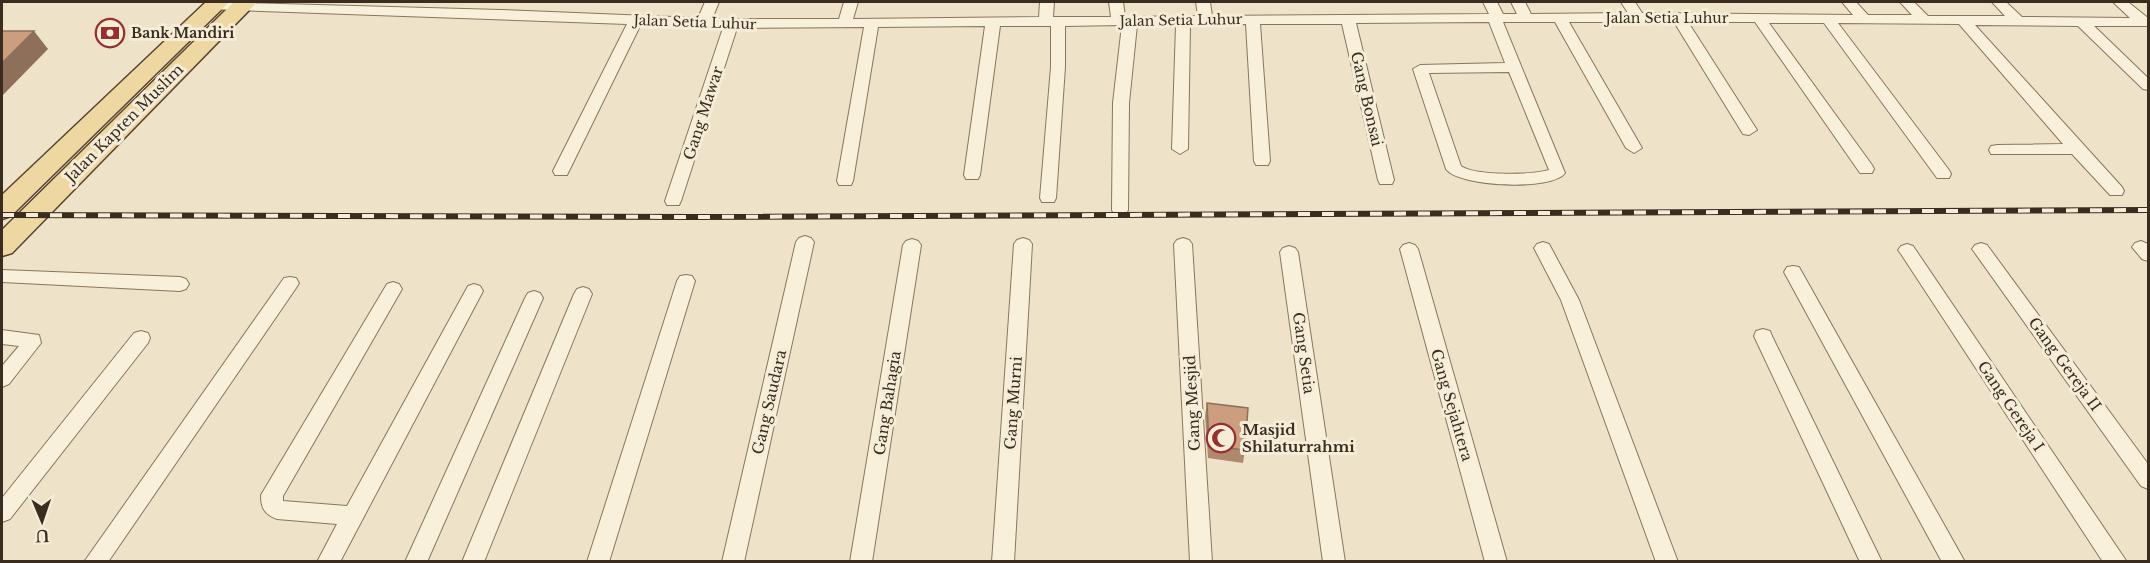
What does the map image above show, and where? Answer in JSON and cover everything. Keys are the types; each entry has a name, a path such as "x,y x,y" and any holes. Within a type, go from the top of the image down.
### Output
{"main road":[{"name":"Jalan Kapten Muslim","path":"3,206 230,4"},
{"name":"Jalan Kapten Muslim","path":"2,246 230,4"}],"street":[{"path":"703,23 712,2"},
{"path":"845,24 851,2"},
{"path":"1047,2 1058,67 1048,198"},
{"path":"1116,2 1124,20 1120,210"},
{"path":"1203,2 1205,20"},
{"name":"Gang Bonsai","path":"1335,2 1344,18 1386,180"},
{"path":"1397,2 1403,18"},
{"path":"1490,2 1557,173 1548,177 1459,175 1454,169 1420,69 1515,67"},
{"path":"1518,2 1526,18"},
{"path":"1628,2 1638,17"},
{"path":"1760,2 1765,18 1866,169"},
{"path":"1849,2 1864,19"},
{"path":"1907,2 1923,19"},
{"path":"1999,2 2018,21"},
{"path":"2120,2 2146,22"},
{"name":"Jalan Setia Luhur","path":"230,4 731,24 1638,17 2146,22"},
{"path":"1560,18 1634,148"},
{"path":"1679,18 1749,130"},
{"path":"1827,18 1942,174"},
{"path":"1253,19 1262,161"},
{"path":"1962,19 2116,191"},
{"path":"561,171 636,20"},
{"path":"1180,149 1183,20"},
{"path":"2081,21 2148,86"},
{"path":"845,181 872,23"},
{"path":"972,175 993,23"},
{"name":"Gang Mawar","path":"673,201 731,24"},
{"path":"1997,150 2076,149"},
{"name":"Gang Saudara","path":"733,561 805,242"},
{"name":"Gang Murni","path":"1003,561 1023,244"},
{"name":"Gang Mesjid","path":"1183,244 1201,561"},
{"name":"Gang Bahagia","path":"861,561 912,245"},
{"path":"1543,248 1570,300 1667,561"},
{"name":"Gang Sejahtera","path":"1409,249 1496,561"},
{"name":"Gang Gereja II","path":"1981,249 2148,480"},
{"name":"Gang Gereja I","path":"1907,250 2116,561"},
{"name":"Gang Setia","path":"1289,252 1334,561"},
{"path":"1793,272 1954,561"},
{"path":"2,276 180,284"},
{"path":"598,561 686,281"},
{"path":"94,561 290,283"},
{"path":"353,516 277,510 271,502 276,489 393,289"},
{"path":"328,561 474,291"},
{"path":"473,561 583,294"},
{"path":"416,561 534,298"},
{"path":"1763,336 1871,561"},
{"path":"2,337 32,340 33,343 2,379"},
{"path":"2,513 141,339"}],"building":[{"path":"2,31 34,31 2,63"},
{"path":"1207,403 1248,408 1245,450 1209,446"}],"railway":[{"path":"2,215 695,217 2148,210"}],"place":[{"name":"Bank Mandiri","path":"110,33"},
{"name":"Masjid Shilaturrahmi","path":"1221,438"}]}
